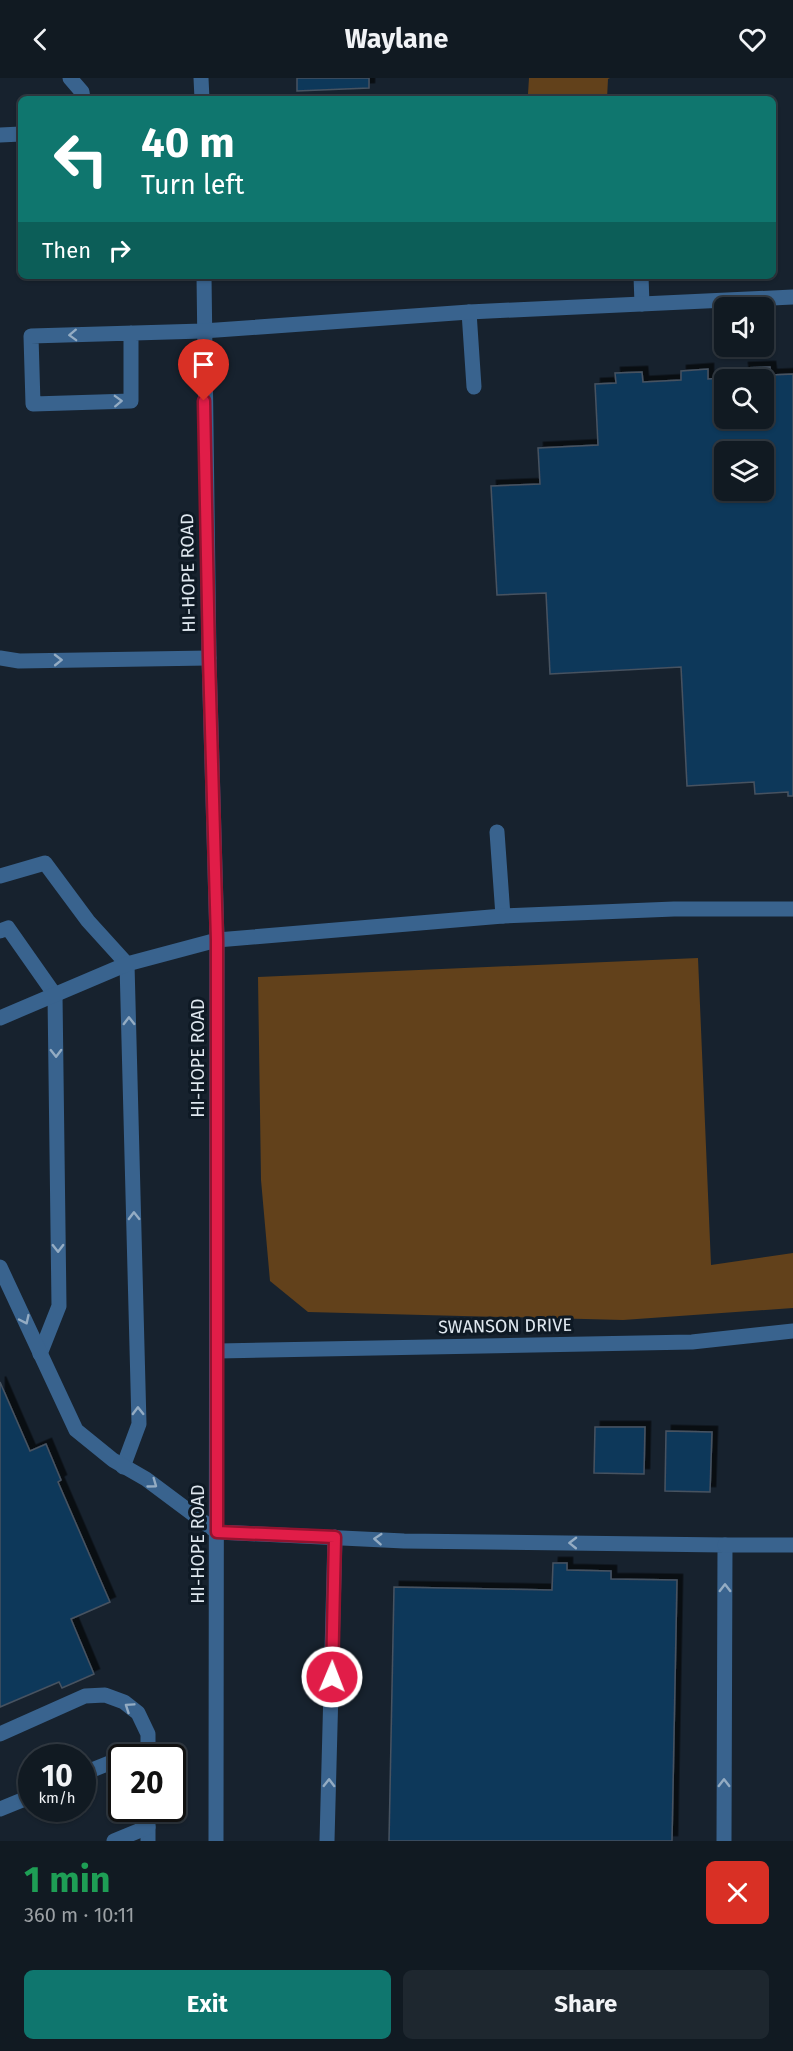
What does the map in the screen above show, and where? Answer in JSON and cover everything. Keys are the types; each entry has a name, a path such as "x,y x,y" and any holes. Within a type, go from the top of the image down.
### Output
{"street":[{"path":"70,78 82,92 83,96"},
{"path":"201,78 202,96"},
{"path":"0,135 18,135"},
{"name":"HI-HOPE ROAD","path":"204,279 209,658 217,940 216,1841"},
{"path":"641,279 642,304"},
{"path":"131,333 131,401 33,404 31,336 131,333 203,331 469,312 793,297"},
{"path":"469,312 474,387"},
{"path":"0,658 19,661 209,658"},
{"path":"497,832 503,916"},
{"path":"0,876 45,863 88,921 127,964 139,1424 123,1467"},
{"path":"0,1033 6,1015 127,964 217,940 503,916 674,909 793,909"},
{"path":"0,931 8,928 55,995 59,1306 40,1354"},
{"path":"0,1266 76,1430 123,1467 146,1479 217,1532 404,1541 793,1545"},
{"name":"SWANSON DRIVE","path":"218,1351 692,1342 793,1331"},
{"path":"327,1841 335,1537"},
{"path":"724,1841 725,1545"},
{"path":"0,1734 85,1696 105,1695 124,1702 138,1713 148,1734 148,1744"},
{"path":"0,1809 18,1802"},
{"path":"114,1841 148,1834"}],"shaded area":[{"path":"529,78 610,78 608,79 607,96 428,96 528,94"},
{"path":"698,958 711,1265 793,1253 793,1308 623,1320 308,1312 270,1281 261,1180 258,977"}],"building":[{"path":"297,78 369,78 369,88 297,91"},
{"path":"770,367 770,369 743,369"},
{"path":"708,369 708,379 714,379 714,429 774,429 774,375 793,374 793,796 788,796 788,792 755,794 754,782 687,786 681,667 550,674 546,593 497,595 491,486 540,484 538,448 598,445 595,384 616,383 615,373 642,372 643,382 681,380 681,371"},
{"path":"0,1382 30,1451 46,1444 61,1480 58,1482 110,1602 71,1619 94,1674 62,1688 59,1682 0,1707"},
{"path":"595,1427 645,1427 644,1474 594,1473"},
{"path":"666,1431 712,1432 710,1492 665,1491"},
{"path":"553,1563 567,1563 567,1570 611,1571 611,1579 677,1580 672,1841 389,1841 394,1587 552,1590"}],"route":[{"path":"204,401 217,940 217,1532 335,1537 332,1677"}]}
